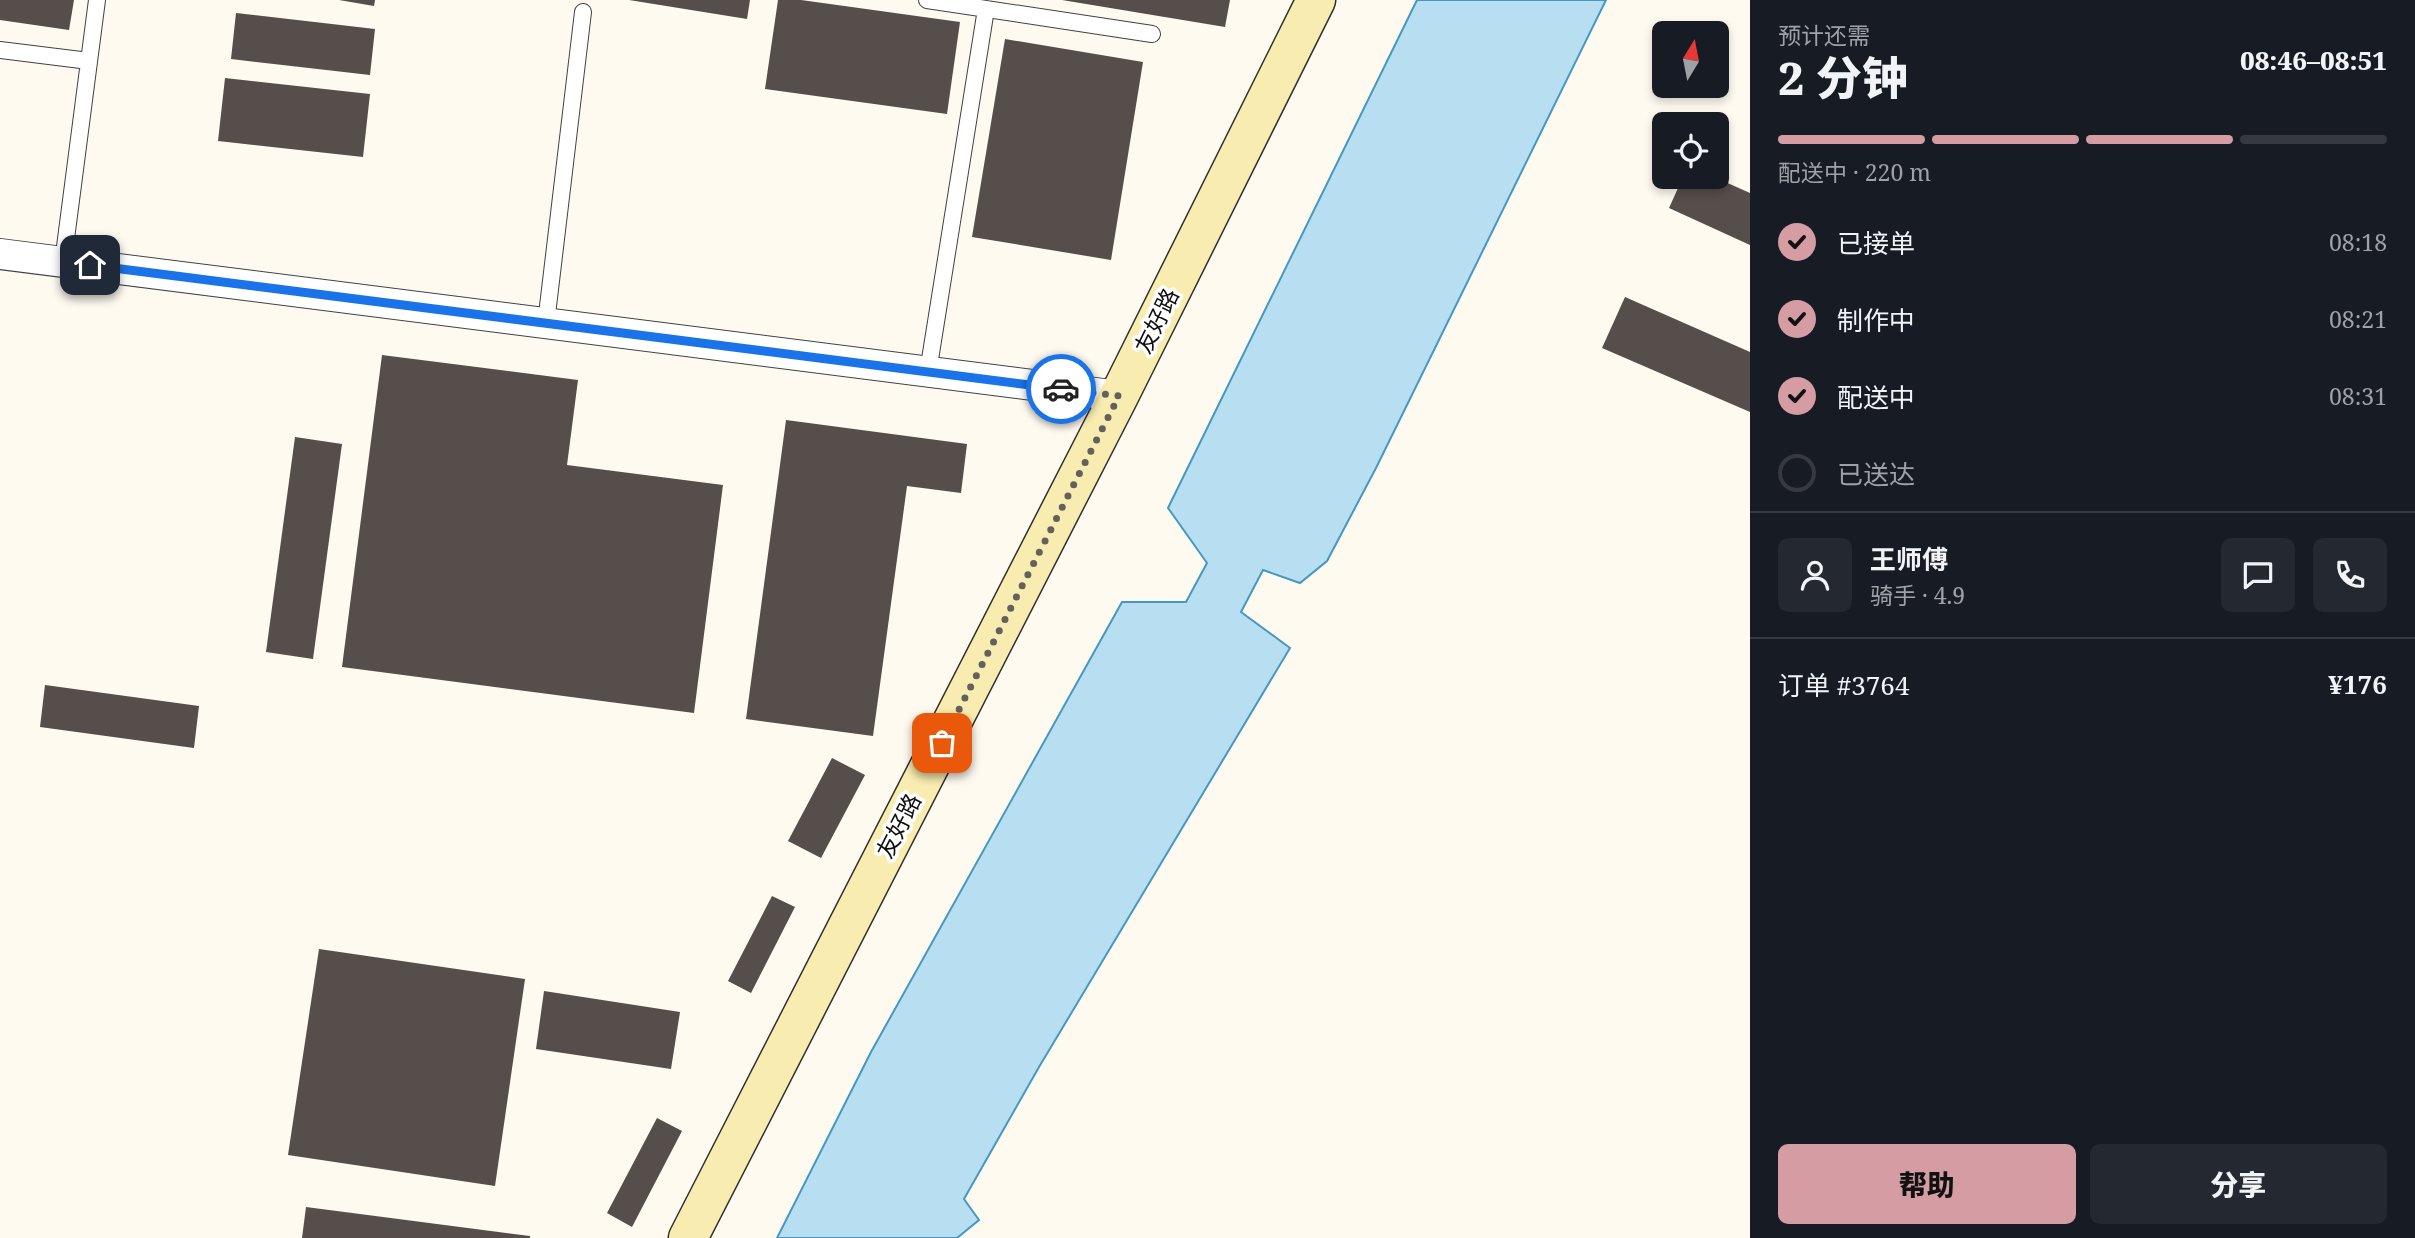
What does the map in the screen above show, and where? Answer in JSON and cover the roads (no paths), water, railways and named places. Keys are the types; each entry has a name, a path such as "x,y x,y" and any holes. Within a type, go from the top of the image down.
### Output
{"street":[{"name":"友好路","path":"688,1238 1119,396 1316,0"},
{"path":"0,254 1119,396"}],"lane":[{"path":"63,262 97,0"},
{"path":"927,0 1152,34"},
{"path":"929,372 986,9"},
{"path":"546,323 583,12"},
{"path":"0,50 89,61"}],"water":[{"path":"1417,0 1606,0 1376,468 1327,561 1300,583 1263,570 1241,612 1290,648 1039,1067 964,1199 979,1220 957,1238 777,1238 871,1052 1122,602 1186,602 1207,563 1168,508"}]}
